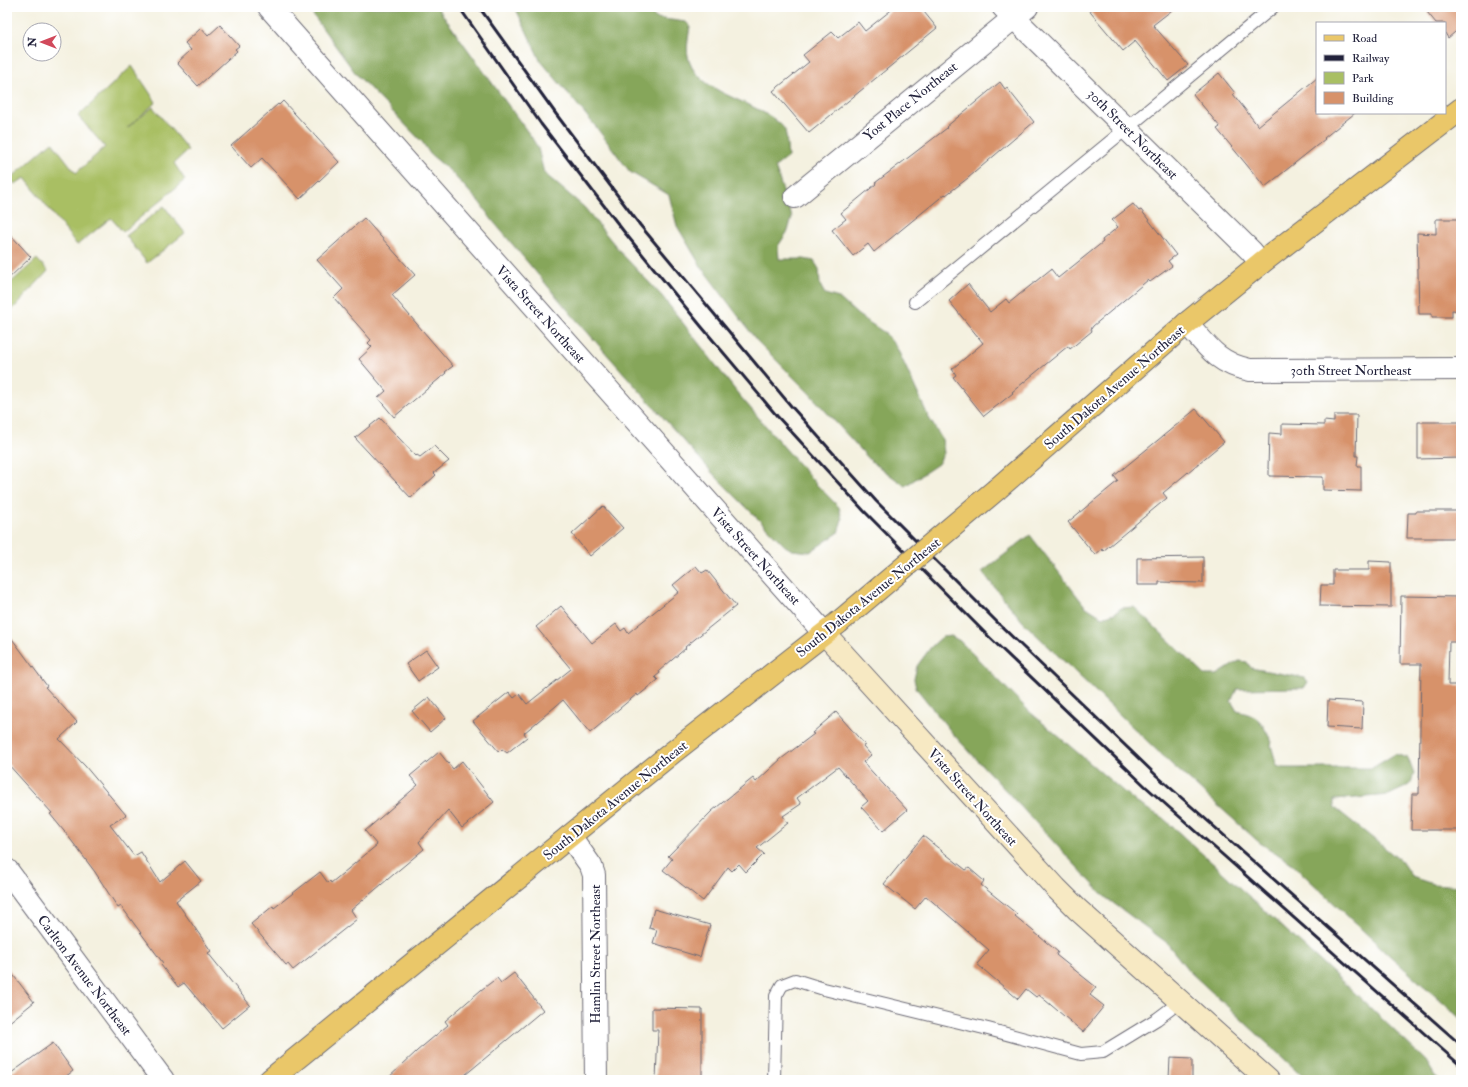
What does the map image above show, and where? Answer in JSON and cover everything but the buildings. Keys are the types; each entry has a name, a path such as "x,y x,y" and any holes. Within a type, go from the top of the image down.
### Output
{"main road":[{"name":"South Dakota Avenue Northeast","path":"270,1080 673,752 832,628 998,489 1187,323 1261,263 1461,109"}],"street":[{"name":"Vista Street Northeast","path":"269,7 832,628 1056,888 1268,1080"},
{"name":"30th Street Northeast","path":"1015,10 1127,128 1251,251 1261,263"},
{"name":"Yost Place Northeast","path":"795,197 1015,10"},
{"name":"30th Street Northeast","path":"1187,323 1215,355 1233,366 1250,370 1461,369"},
{"name":"Hamlin Street Northeast","path":"570,836 591,866 594,875 596,1080"},
{"name":"Carlton Avenue Northeast","path":"7,870 163,1080"}],"lane":[{"path":"915,302 1273,7"},
{"path":"774,1080 776,996 782,985 795,980 824,989 988,1029 1081,1054 1103,1052 1157,1019 1181,1001"}],"green space":[{"path":"307,7 437,7 532,138 538,148 544,173 584,207 623,255 662,296 739,395 816,484 839,507 842,519 838,533 810,552 792,550 785,546 716,477 572,315 492,220 480,203 449,170 430,154 423,143 356,74"},
{"path":"515,7 645,7 656,18 686,22 690,26 687,52 692,67 699,76 720,91 771,117 785,130 788,157 775,167 792,217 788,231 778,246 779,259 804,259 814,261 819,269 820,285 825,294 839,298 858,315 885,333 897,348 929,418 942,439 944,453 938,464 905,486 871,461 809,393 757,341 702,268 677,226 669,195 630,172 596,127 540,60"},
{"path":"132,66 156,102 127,128 153,107 188,150 174,163 185,180 123,232 111,218 77,245 25,178 15,184 10,179 52,142 76,173 105,147 78,116"},
{"path":"164,206 185,233 147,263 126,236"},
{"path":"37,259 48,271 12,310 7,306 7,286"},
{"path":"1030,535 1085,606 1102,617 1115,613 1121,608 1134,607 1205,675 1217,675 1239,661 1247,662 1251,668 1305,678 1308,682 1304,688 1237,689 1231,701 1237,711 1251,715 1262,725 1272,742 1271,745 1277,766 1283,768 1372,768 1395,754 1408,758 1414,774 1410,785 1389,795 1334,800 1334,807 1401,861 1412,877 1433,884 1461,886 1461,1019 1390,956 1290,862 1260,843 1168,761 1023,622 982,572"},
{"path":"951,636 960,641 1030,712 1137,803 1163,818 1355,993 1426,1061 1435,1076 1440,1080 1307,1080 1189,971 1166,942 1105,897 953,734 916,688 914,679 917,666 931,647 942,637"}],"railway":[{"path":"459,7 541,124 625,233 777,416 864,511 985,633 1145,786 1461,1066"},
{"path":"479,7 556,114 640,225 791,406 876,501 998,623 1157,776 1461,1045"}]}
